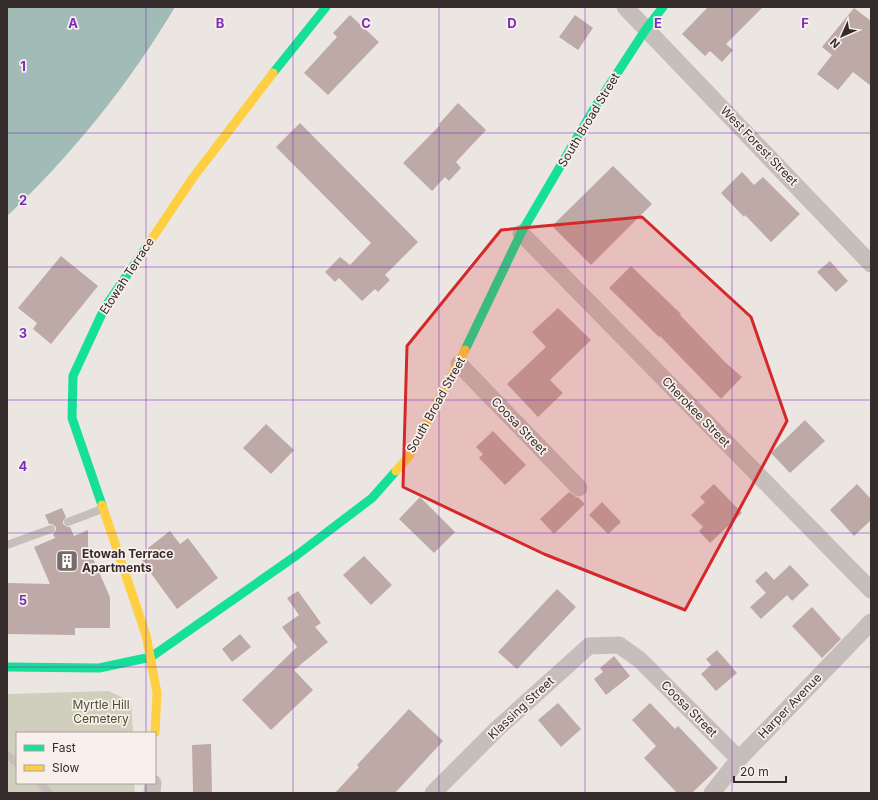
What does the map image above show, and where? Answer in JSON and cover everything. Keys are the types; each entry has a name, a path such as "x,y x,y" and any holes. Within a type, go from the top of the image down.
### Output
{"main road":[{"name":"Etowah Terrace","path":"155,732 157,693 146,635 72,418 73,376 104,307 197,172 326,7"},
{"name":"South Broad Street","path":"7,667 99,668 151,657 297,555 372,498 409,456 459,364 521,234 595,107 646,29 663,7"}],"street":[{"name":"West Forest Street","path":"626,7 871,264"},
{"name":"Cherokee Street","path":"521,234 871,590"},
{"name":"Coosa Street","path":"459,364 579,488"},
{"name":"Harper Avenue","path":"712,793 739,759 871,622"},
{"name":"Coosa Street","path":"619,645 640,660 739,759"},
{"name":"Klassing Street","path":"437,792 498,728 589,646 619,645"}],"lane":[{"path":"68,522 103,509"},
{"path":"7,545 51,529"},
{"path":"7,756 16,762"},
{"path":"41,784 50,793"}],"highlighted area":[{"path":"642,217 751,317 787,421 685,610 544,554 403,487 407,346 501,230"}],"green space":[{"name":"Myrtle Hill Cemetery","path":"108,691 131,701 133,732 16,732 16,784 134,784 135,793 7,793 7,694"}],"water":[{"path":"7,7 175,7 138,64 98,118 31,193 7,216"}],"building":[{"path":"708,7 763,7 726,44 733,50 722,62 710,51 705,56 682,34"},
{"path":"854,8 871,21 871,86 853,72 838,90 817,74 832,55 822,47"},
{"path":"350,15 379,42 328,95 304,73 337,37 333,33"},
{"path":"575,15 593,28 578,50 559,37"},
{"path":"458,103 486,130 456,162 461,168 449,181 445,177 432,191 403,163 440,125 439,124"},
{"path":"300,123 418,242 385,275 390,280 378,292 375,289 362,301 339,278 335,282 325,272 340,257 350,265 371,243 276,147"},
{"path":"613,166 652,204 591,265 552,226"},
{"path":"742,172 754,185 763,177 800,214 771,242 721,193"},
{"path":"61,256 98,286 51,344 33,329 37,323 18,308"},
{"path":"830,261 848,281 836,292 817,272"},
{"path":"631,266 681,314 680,315 725,362 742,377 721,399 660,336 659,337 609,288"},
{"path":"558,308 591,340 550,380 563,393 538,417 507,384 546,347 532,332"},
{"path":"805,420 825,441 790,473 771,453"},
{"path":"266,424 294,450 271,474 243,448"},
{"path":"493,431 526,465 505,485 479,458 483,454 476,447"},
{"path":"714,484 742,513 710,543 699,531 703,527 691,515 705,502 700,497"},
{"path":"857,484 871,499 871,520 854,536 830,510"},
{"path":"569,492 585,504 554,534 540,519"},
{"path":"420,497 455,532 434,553 399,519"},
{"path":"602,502 621,522 608,534 589,515"},
{"name":"Etowah Terrace Apartments","path":"62,508 66,517 63,524 70,527 74,536 88,530 88,547 110,597 110,628 75,628 75,635 7,634 7,583 50,584 34,547 55,538 53,534 56,527 49,524 45,515"},
{"path":"170,531 180,544 188,538 218,578 177,609 142,561 151,554 148,548"},
{"path":"364,556 392,585 371,605 343,575"},
{"path":"790,565 809,585 792,601 787,595 761,619 750,607 766,593 755,581 766,571 774,580"},
{"path":"557,589 576,607 517,669 498,652"},
{"path":"298,591 321,623 315,627 328,642 294,670 313,690 271,730 242,700 297,647 282,627 299,615 287,598"},
{"path":"812,607 841,639 822,658 792,626"},
{"path":"240,634 251,647 232,662 222,649"},
{"path":"717,650 737,673 716,691 701,674 711,665 706,659"},
{"path":"614,656 630,676 606,695 594,679 603,672 600,668"},
{"path":"558,703 581,729 561,747 538,720"},
{"path":"650,703 675,729 678,726 718,768 692,793 677,793 644,758 656,746 632,720"},
{"path":"409,709 443,741 395,793 335,793 359,767 357,765"},
{"path":"211,744 212,793 193,793 192,745"}],"traffic: fast":[{"path":"273,73 326,7"},
{"path":"465,350 521,233 595,107 646,29 663,7"},
{"path":"102,505 72,418 73,376 105,307 147,246"},
{"path":"7,667 99,668 151,657 297,555 372,498 396,471"}],"traffic: slow":[{"path":"147,246 192,179 273,73"},
{"path":"396,471 409,456 465,350"},
{"path":"102,505 146,635 157,693 155,732"}],"place":[{"name":"Etowah Terrace Apartments","path":"67,561"}]}
